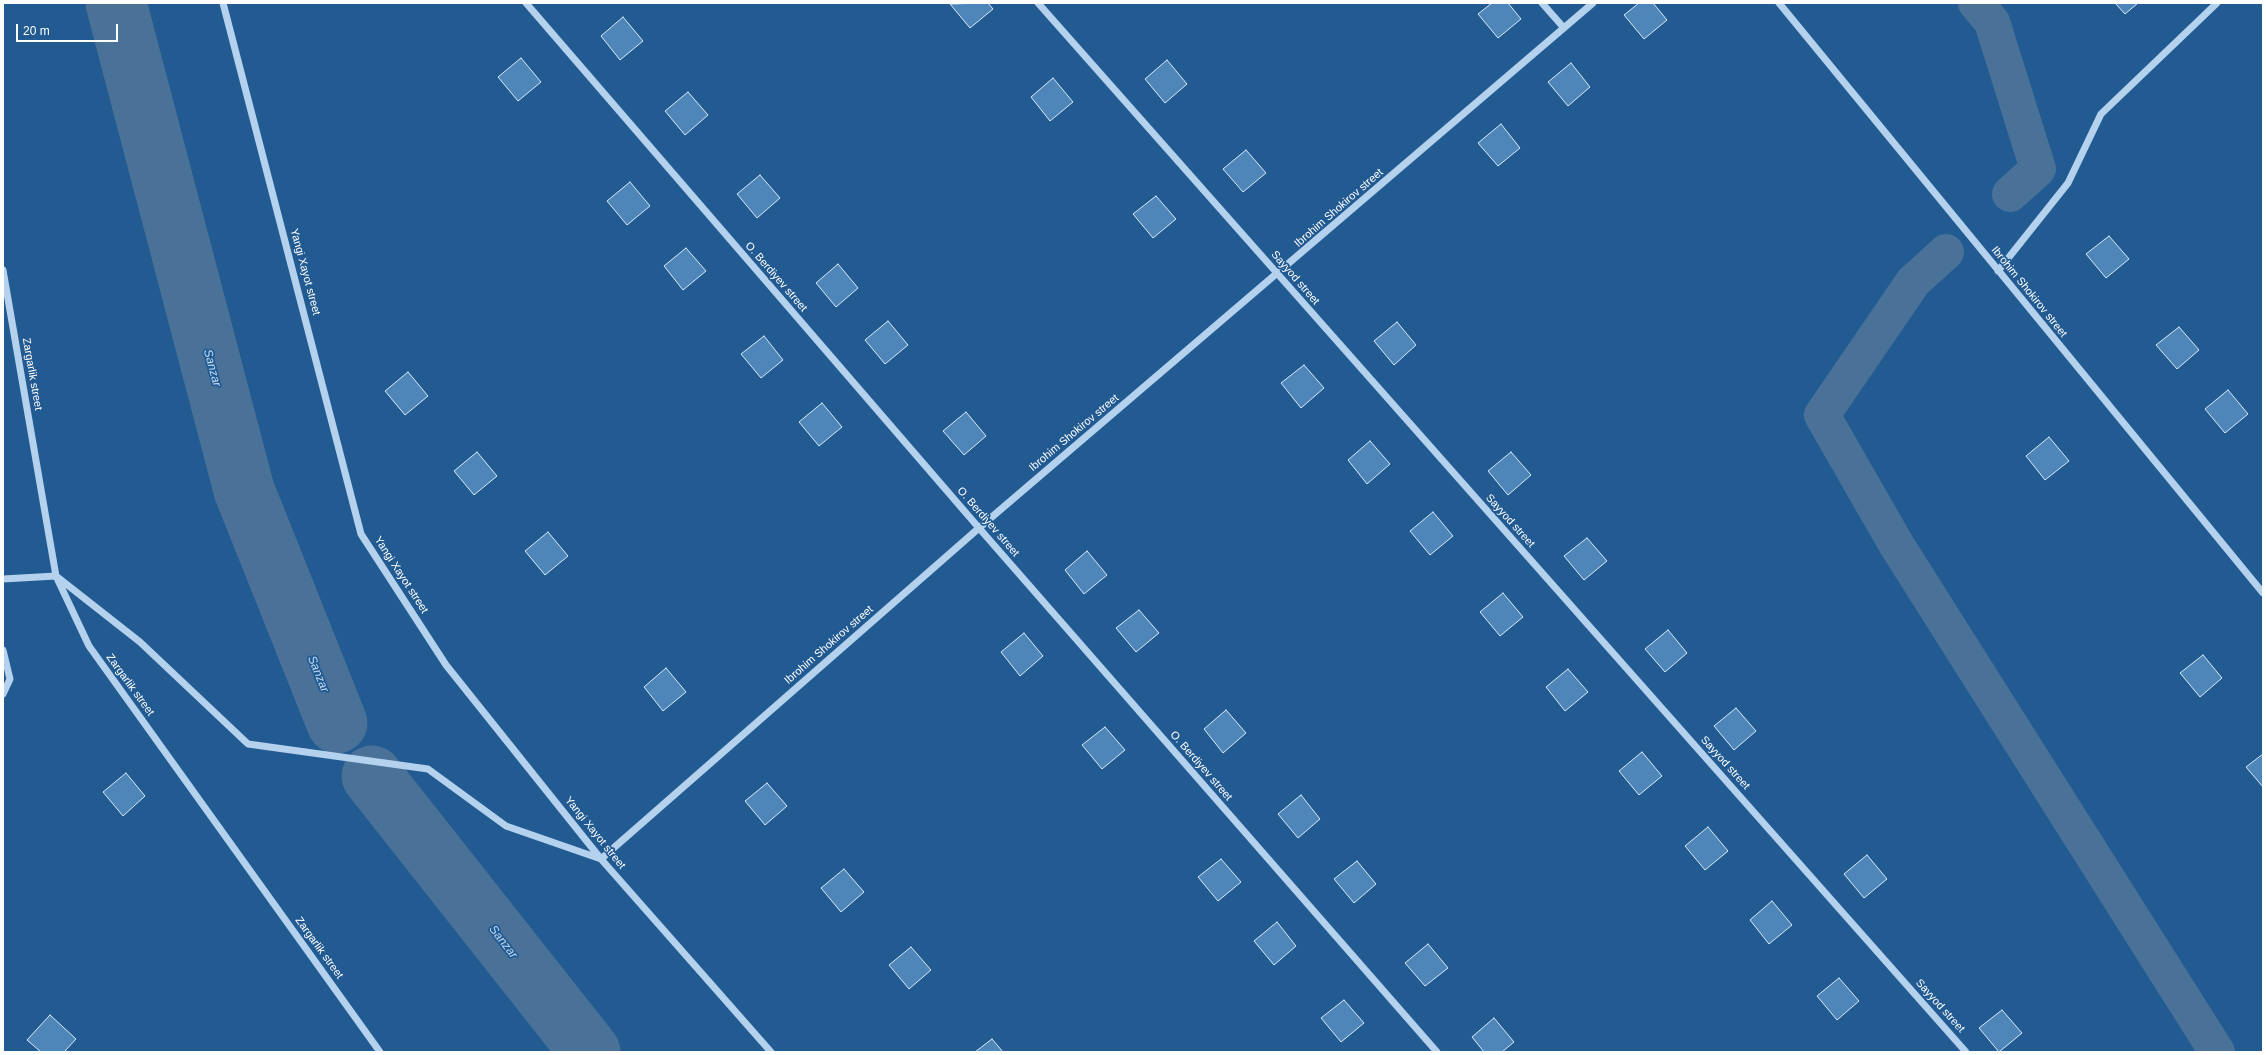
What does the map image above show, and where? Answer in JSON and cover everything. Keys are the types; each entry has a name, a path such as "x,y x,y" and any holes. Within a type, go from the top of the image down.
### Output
{"street":[{"name":"Yangi Xayot street","path":"223,3 361,534 446,665 602,859 771,1052"},
{"name":"O. Berdiyev street","path":"526,3 979,528 1437,1052"},
{"name":"Sayyod street","path":"1038,3 1277,275 1966,1052"},
{"path":"1542,3 1564,28"},
{"name":"Ibrohim Shokirov street","path":"602,859 979,528 1277,275 1593,3"},
{"name":"Ibrohim Shokirov street","path":"1779,3 2263,593"},
{"path":"1998,271 2068,183 2100,114 2218,3"},
{"name":"Zargarlik street","path":"3,270 56,576 90,646 380,1052"},
{"path":"3,579 56,576 140,642 248,744 428,769 506,826 602,859"},
{"path":"3,650 10,679 3,694"}],"building":[{"path":"988,3 993,9 970,28 950,4"},
{"path":"1492,3 1508,3 1521,19 1498,38 1478,14"},
{"path":"1639,3 1653,3 1667,20 1644,39 1624,15"},
{"path":"2115,3 2138,3 2125,14"},
{"path":"623,17 643,41 620,60 601,36"},
{"path":"521,58 541,82 518,101 498,77"},
{"path":"1167,60 1187,84 1165,103 1145,79"},
{"path":"1571,63 1590,87 1568,106 1548,82"},
{"path":"1053,78 1073,102 1050,121 1031,97"},
{"path":"688,92 708,115 685,135 665,111"},
{"path":"1501,124 1520,148 1498,166 1478,143"},
{"path":"1246,150 1266,173 1243,192 1223,169"},
{"path":"760,175 780,198 757,218 737,194"},
{"path":"630,182 650,206 627,225 607,201"},
{"path":"1156,196 1176,219 1153,238 1133,214"},
{"path":"2109,236 2129,259 2106,278 2086,254"},
{"path":"686,248 706,271 683,290 664,266"},
{"path":"838,264 858,288 836,307 816,283"},
{"path":"888,321 908,345 885,364 865,340"},
{"path":"1397,322 1416,345 1394,365 1374,341"},
{"path":"2179,327 2199,350 2177,369 2156,345"},
{"path":"764,336 783,360 761,378 741,354"},
{"path":"1304,365 1324,388 1301,408 1281,383"},
{"path":"408,372 428,396 405,415 385,391"},
{"path":"2228,390 2248,414 2225,433 2205,409"},
{"path":"822,403 842,427 819,446 799,422"},
{"path":"966,412 986,436 964,455 943,431"},
{"path":"2049,437 2069,461 2045,480 2026,456"},
{"path":"1370,441 1390,464 1367,484 1348,460"},
{"path":"477,452 497,476 474,495 454,471"},
{"path":"1511,452 1531,475 1508,495 1488,471"},
{"path":"1433,512 1453,536 1430,555 1410,531"},
{"path":"548,532 568,556 545,575 525,551"},
{"path":"1587,538 1607,561 1584,580 1564,556"},
{"path":"1087,551 1107,575 1084,594 1065,570"},
{"path":"1503,593 1523,617 1500,636 1480,612"},
{"path":"1139,610 1159,633 1136,652 1116,628"},
{"path":"1668,630 1687,653 1665,672 1645,649"},
{"path":"1024,633 1043,656 1020,676 1001,652"},
{"path":"2203,655 2222,678 2200,697 2180,673"},
{"path":"666,668 686,692 663,711 644,687"},
{"path":"1568,669 1588,692 1565,711 1546,687"},
{"path":"1736,708 1756,731 1734,750 1714,726"},
{"path":"1226,710 1246,733 1223,753 1204,729"},
{"path":"1105,727 1125,750 1102,769 1082,745"},
{"path":"1642,752 1662,776 1639,795 1619,771"},
{"path":"2263,754 2263,787 2246,767"},
{"path":"126,773 145,796 123,816 103,792"},
{"path":"767,783 787,806 765,825 745,801"},
{"path":"1301,795 1320,819 1298,838 1278,814"},
{"path":"1708,827 1728,851 1705,870 1685,846"},
{"path":"1867,855 1887,879 1864,898 1844,874"},
{"path":"1221,859 1241,882 1218,901 1198,877"},
{"path":"1357,861 1376,884 1354,903 1334,879"},
{"path":"844,869 864,892 841,912 821,888"},
{"path":"1772,901 1792,925 1769,944 1750,920"},
{"path":"1277,922 1296,946 1274,965 1254,941"},
{"path":"1428,944 1448,968 1425,986 1405,963"},
{"path":"911,947 931,970 909,989 889,965"},
{"path":"1839,978 1859,1001 1837,1020 1817,996"},
{"path":"1344,1000 1364,1023 1341,1042 1321,1018"},
{"path":"2002,1010 2022,1033 1999,1052 1979,1028"},
{"path":"50,1015 76,1039 64,1052 41,1052 27,1040"},
{"path":"1494,1018 1514,1042 1502,1052 1484,1052 1472,1037"},
{"path":"992,1039 1003,1052 975,1052"}],"waterway":[{"name":"Sanzar","path":"116,3 244,490 337,723"},
{"path":"1976,3 1992,22 2038,169 2010,194"},
{"path":"1946,252 1913,282 1822,415 1896,544 2217,1052"},
{"name":"Sanzar","path":"372,776 590,1052"}]}
